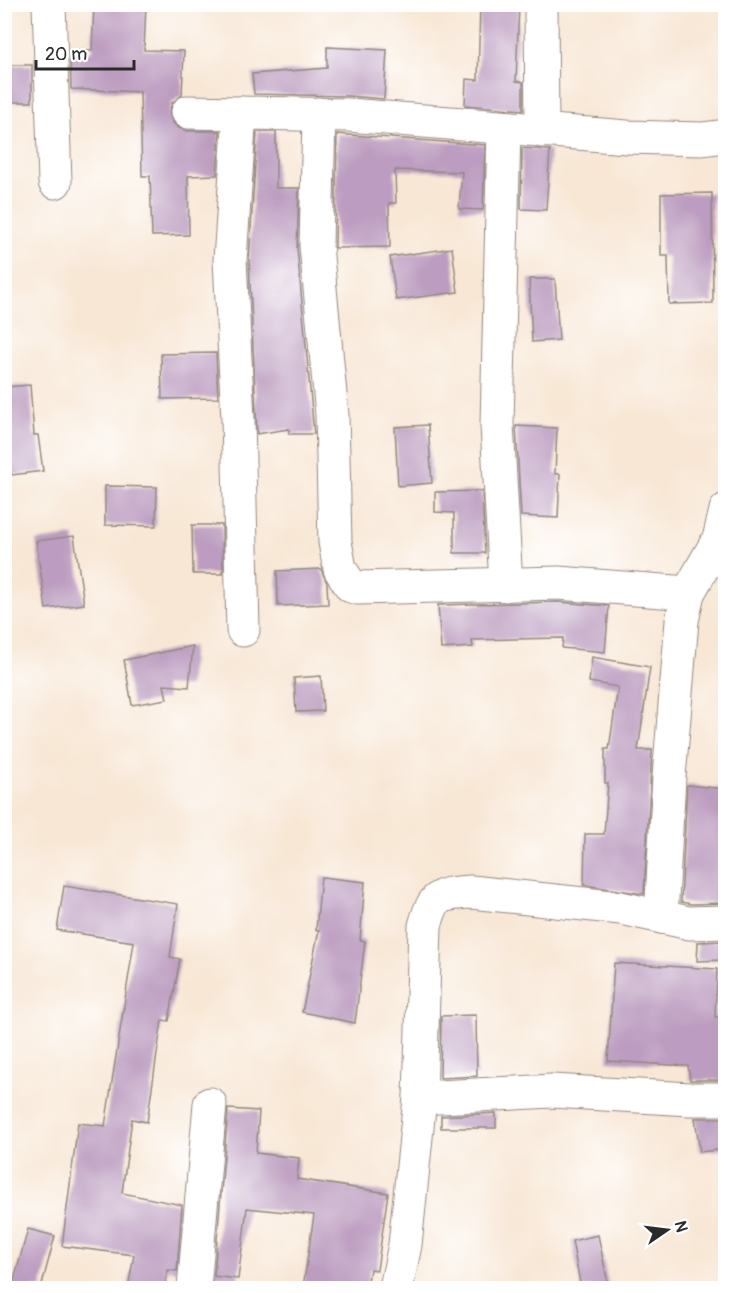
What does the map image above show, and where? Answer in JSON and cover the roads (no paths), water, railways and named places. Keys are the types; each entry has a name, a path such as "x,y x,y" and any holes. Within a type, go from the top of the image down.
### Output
{"street":[{"path":"49,4 54,182"},
{"path":"541,4 542,132"},
{"path":"188,112 348,115 627,137 702,139 726,136"},
{"path":"240,113 230,260 238,419 243,630"},
{"path":"319,114 316,246 332,415 335,543 340,569 351,586 357,588 558,583 688,593"},
{"path":"504,128 497,425 506,585"},
{"path":"661,917 682,621 688,593 719,539 726,510"},
{"path":"396,1288 405,1245 420,1098 425,926 431,906 438,897 452,893 471,892 621,908 689,924 726,922"},
{"path":"420,1098 552,1091 726,1100"},
{"path":"194,1288 210,1104"}]}
